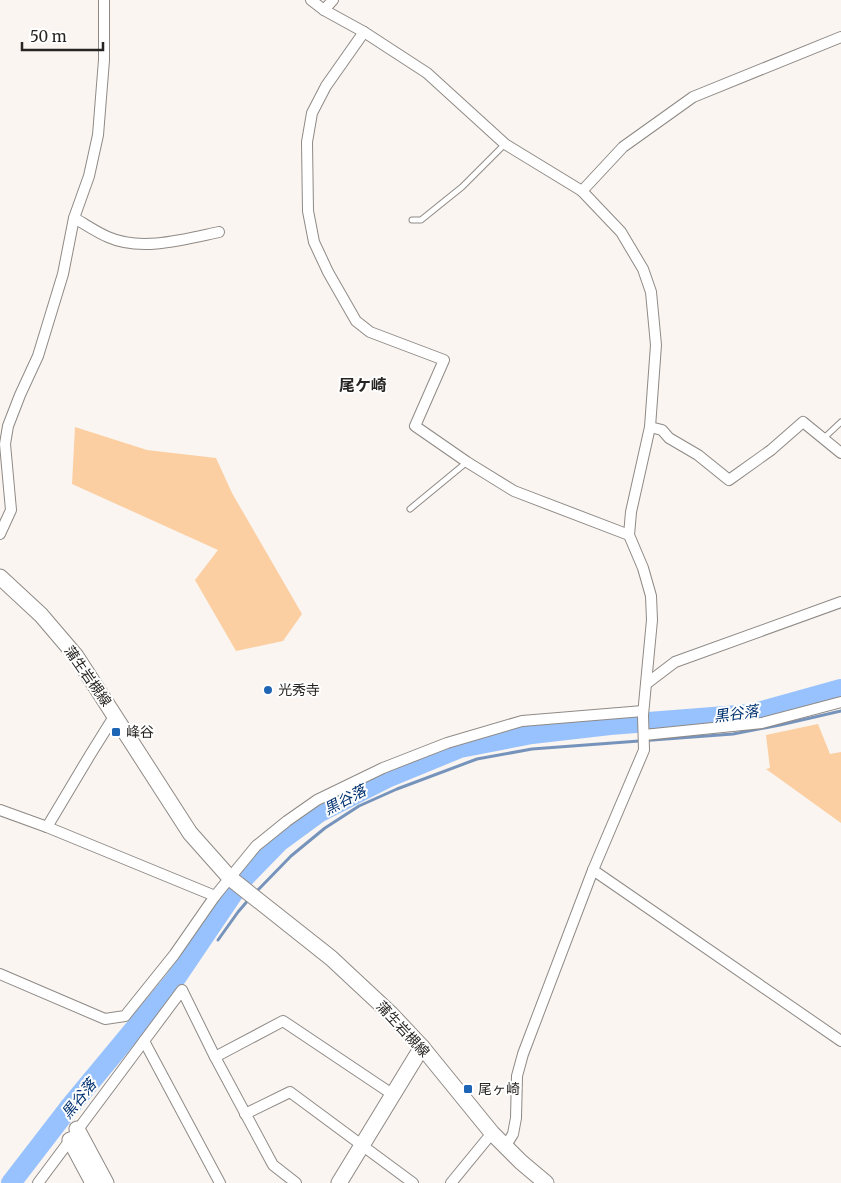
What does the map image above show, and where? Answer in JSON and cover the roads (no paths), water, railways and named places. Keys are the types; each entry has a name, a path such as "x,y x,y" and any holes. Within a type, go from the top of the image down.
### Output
{"main road":[{"name":"蒲生岩槻線","path":"0,577 58,634 76,656 190,833 236,884 331,958 391,1014 422,1047 492,1133 546,1183"},
{"path":"339,1183 361,1144 422,1047"},
{"path":"73,1135 93,1183"},
{"path":"73,1135 106,1183"}],"street":[{"path":"0,534 11,510 5,444 8,426 38,356 63,274 74,218 89,176 98,135 104,60 104,0"},
{"path":"311,0 324,10 364,32 427,73 505,144 582,191 621,232 643,269 651,292 656,345 650,427 631,512 628,535 643,568 651,596 652,620 643,713 644,750 593,870 520,1064 517,1076 516,1118 513,1134 506,1147"},
{"path":"324,10 333,0"},
{"path":"364,32 326,86 312,113 307,142 308,211 314,242 328,272 356,321 370,332 444,360 415,426 467,462 514,491 628,535"},
{"path":"582,191 622,147 693,98 841,36"},
{"path":"74,218 109,238 140,244 177,241 220,232"},
{"path":"650,427 662,430 669,438 698,455 729,480 771,450 803,422 841,453"},
{"path":"646,684 675,662 841,602"},
{"path":"644,732 762,723 841,702"},
{"path":"0,974 105,1019 125,1016 174,955 215,896 236,884 256,846 317,800 383,768 447,743 522,721 643,713"},
{"path":"47,827 115,715"},
{"path":"0,810 47,827 215,896"},
{"path":"593,870 841,1041"},
{"path":"38,1183 182,990 215,1058 273,1165 296,1183"},
{"path":"215,1058 283,1021 392,1094"},
{"path":"144,1041 220,1183"},
{"path":"245,1114 290,1092 413,1183"},
{"path":"450,1183 492,1133"}],"lane":[{"path":"412,220 421,220 462,187 505,144"},
{"path":"824,438 841,422"},
{"path":"410,509 467,462"}],"waterway":[{"name":"黒谷落","path":"11,1183 68,1109 174,981 243,879 279,842 320,812 387,778 460,748 532,734 610,725 751,714 841,689"},
{"path":"256,892 291,856 325,828 359,806 397,789 477,759 532,749 733,734 841,711"},
{"path":"218,940 250,898"}],"place":[{"name":"光秀寺","path":"268,690"},
{"name":"峰谷","path":"116,732"},
{"name":"尾ヶ崎","path":"468,1089"}],"district":[{"name":"尾ケ崎","path":"363,385"}]}
